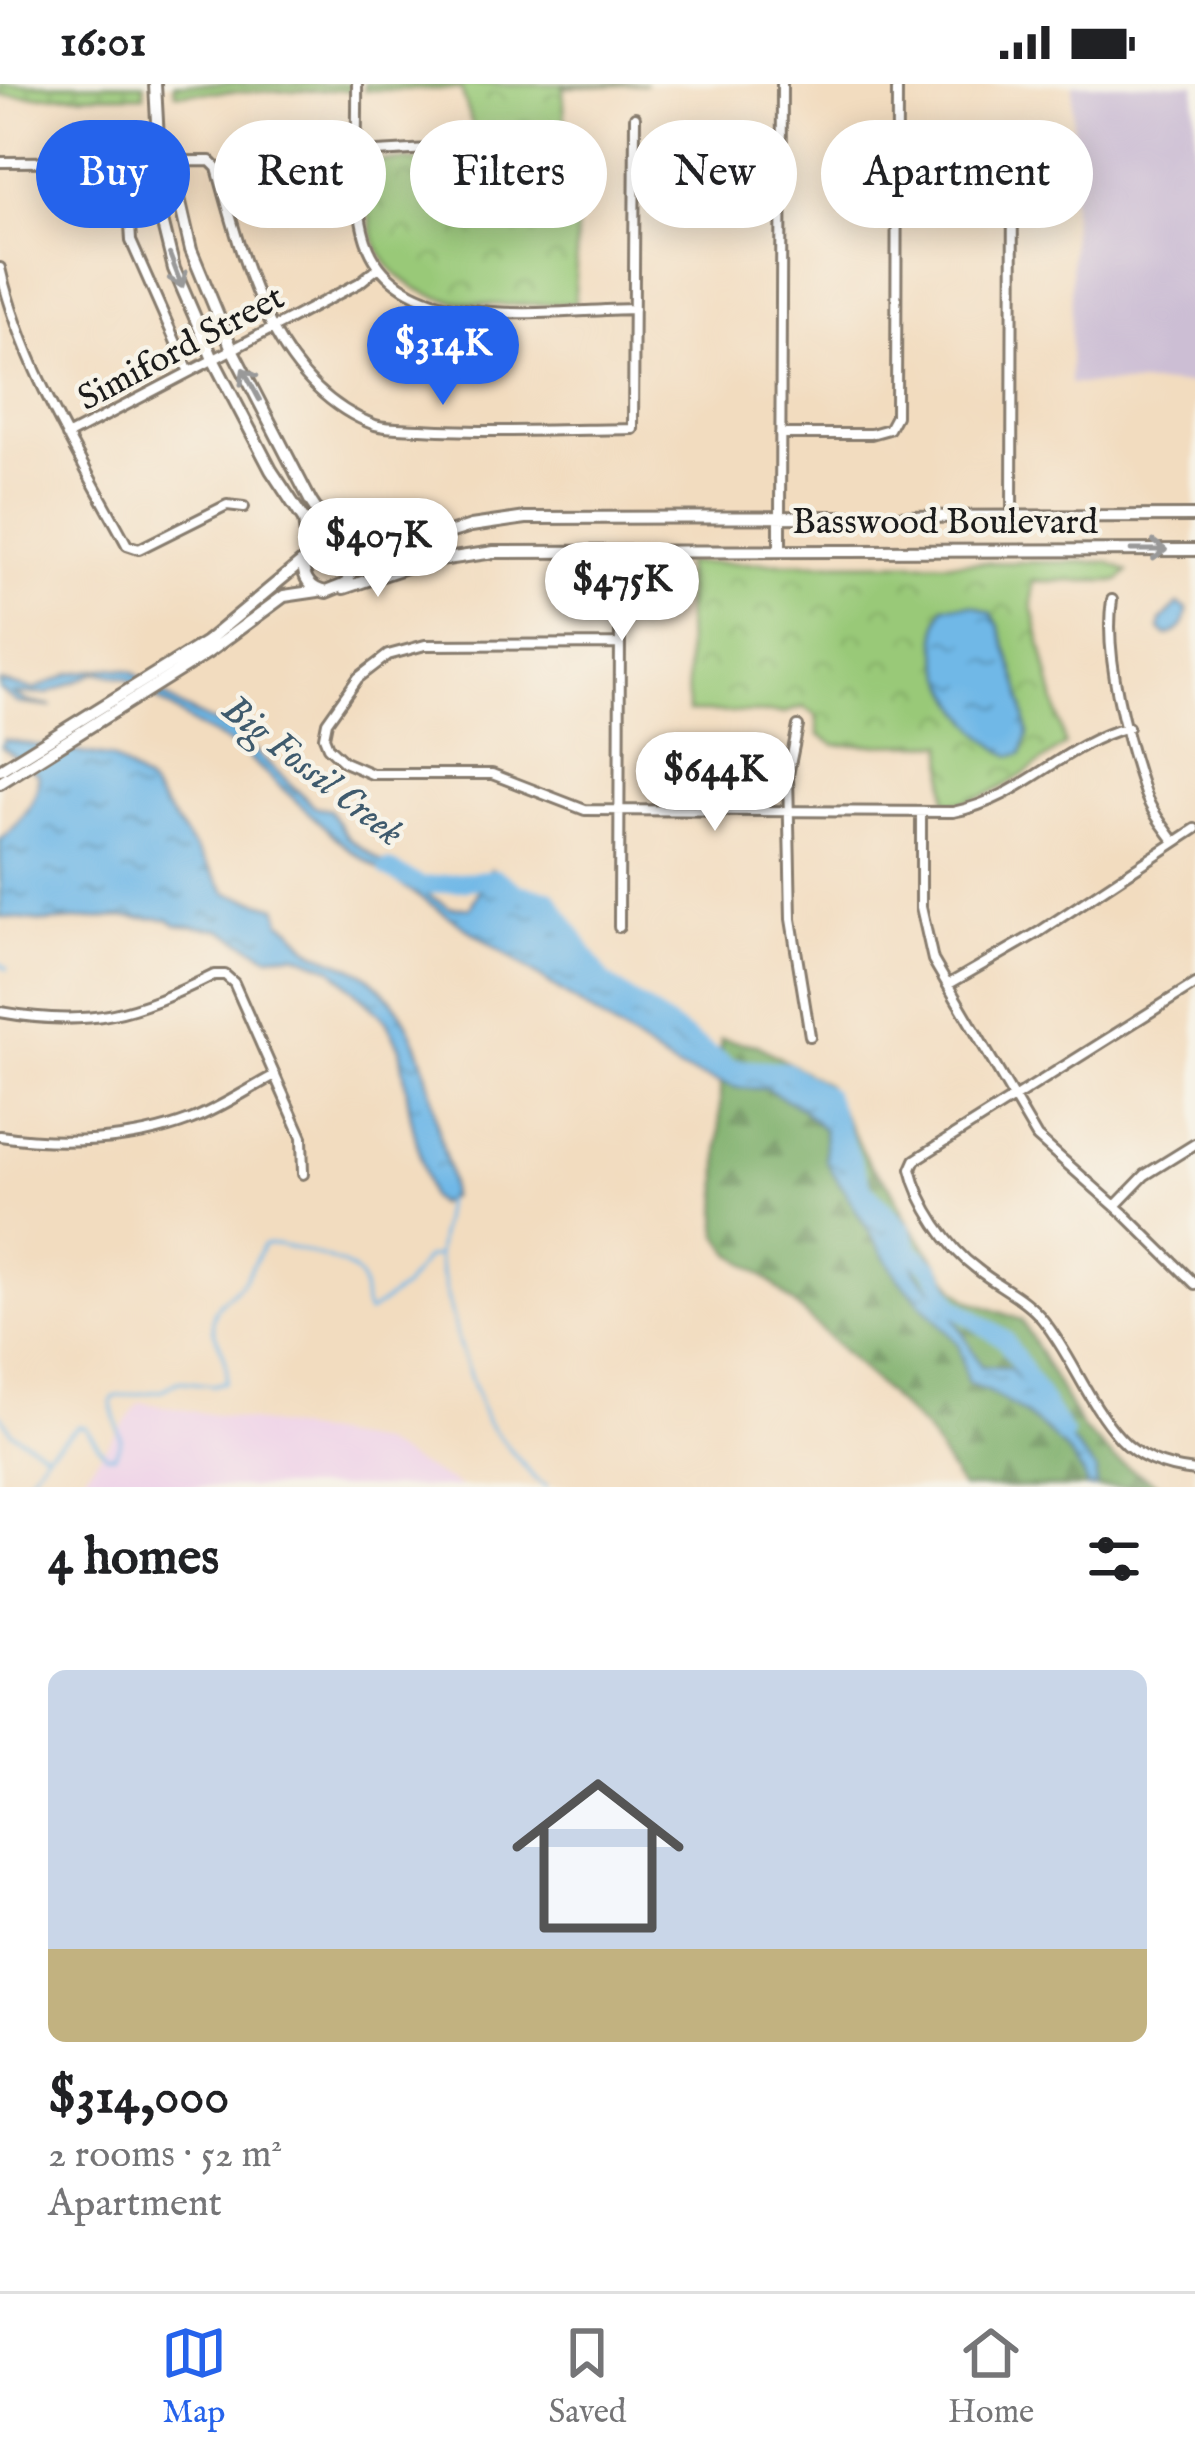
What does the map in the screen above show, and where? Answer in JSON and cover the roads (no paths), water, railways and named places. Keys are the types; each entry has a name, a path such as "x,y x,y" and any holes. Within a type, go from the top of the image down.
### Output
{"main road":[{"path":"155,84 157,120"},
{"path":"161,228 213,359 271,470 304,520 309,534 304,576 319,591"},
{"path":"0,783 284,596 340,589 352,570 232,350 186,228"},
{"path":"780,516 780,550"},
{"name":"Basswood Boulevard","path":"343,548 380,556 508,519 1195,516"},
{"path":"0,770 176,667 320,544 343,548"},
{"name":"Basswood Boulevard","path":"340,589 404,567 457,556 1195,550"}],"street":[{"path":"357,84 358,120"},
{"path":"780,516 782,84"},
{"path":"897,84 897,120"},
{"path":"190,159 214,164 233,235 274,328 320,395 378,426 633,429 635,117"},
{"path":"0,162 36,161"},
{"path":"130,228 131,241 188,372"},
{"path":"364,228 379,268 404,291 439,306 469,311 634,308"},
{"path":"780,434 871,434 889,429 896,416 897,228"},
{"path":"1012,228 1012,516"},
{"path":"0,268 10,314 67,436 132,548 139,549 227,505 244,507"},
{"name":"Simiford Street","path":"67,436 359,283 379,268"},
{"path":"619,927 617,563 624,552 633,563 632,605 620,622"},
{"path":"617,596 632,597"},
{"path":"1112,600 1108,628 1128,727 1146,795 1175,842"},
{"path":"620,644 425,645 388,655 358,678 327,722 324,736 344,762 372,774 492,774 585,810 953,812 995,801 1096,736 1128,727"},
{"path":"798,726 788,775 791,919 810,1036"},
{"path":"921,812 921,908 933,960 1037,1137 1195,1284"},
{"path":"949,984 1039,932 1195,829"},
{"path":"0,1012 49,1021 97,1019 141,1009 214,974 225,974 234,983 302,1137 303,1174"},
{"path":"1195,984 915,1160 911,1169 915,1185 952,1245 976,1269 1033,1307 1061,1342 1121,1439 1154,1462 1195,1471"},
{"path":"0,1136 79,1141 130,1134 189,1120 274,1076"},
{"path":"1115,1206 1144,1175 1195,1144"}],"water":[{"path":"1178,604 1187,609 1185,619 1167,636 1160,629 1161,621"},
{"path":"973,605 991,613 999,626 1020,689 1028,734 1022,754 1011,756 978,730 942,669 937,646 944,606"},
{"path":"112,668 132,671 178,705 238,735 315,807 330,810 348,838 426,894 451,908 470,908 491,869 502,875 521,903 544,901 612,988 677,1043 734,1076 773,1075 822,1097 860,1190 902,1240 917,1273 947,1304 981,1366 1010,1368 1096,1470 1096,1487 1087,1487 1069,1454 1038,1424 967,1382 959,1345 898,1278 826,1161 824,1130 801,1108 767,1089 737,1088 677,1069 350,850 238,748 128,679 97,672 47,694 12,694 53,707 17,703 0,690 0,682 34,690 72,673"},
{"path":"4,740 112,758 148,784 227,893 277,907 281,922 308,947 360,972 383,990 407,1024 423,1062 450,1197 438,1204 430,1197 400,1048 386,1020 331,968 296,954 268,956 220,929 177,925 168,919 45,922 0,917 0,840 27,811 38,783 38,774 2,747"}],"waterway":[{"name":"Big Fossil Creek","path":"388,869 423,886 496,878 518,893 549,899 603,982 730,1068 786,1071 826,1095 864,1190 903,1230 910,1250 932,1269 952,1305 1005,1340 1064,1435"},
{"path":"0,963 7,969"},
{"path":"445,1200 437,1256 459,1345 486,1421 547,1487"},
{"path":"22,1487 47,1452 78,1426 85,1427 106,1455 115,1455 121,1439 111,1402 114,1397 161,1391 178,1381 225,1382 226,1363 213,1317 218,1305 244,1280 263,1245 313,1254 351,1270 361,1279 368,1313 403,1288 426,1258 436,1256"},
{"path":"0,1414 11,1432 44,1451"}]}
